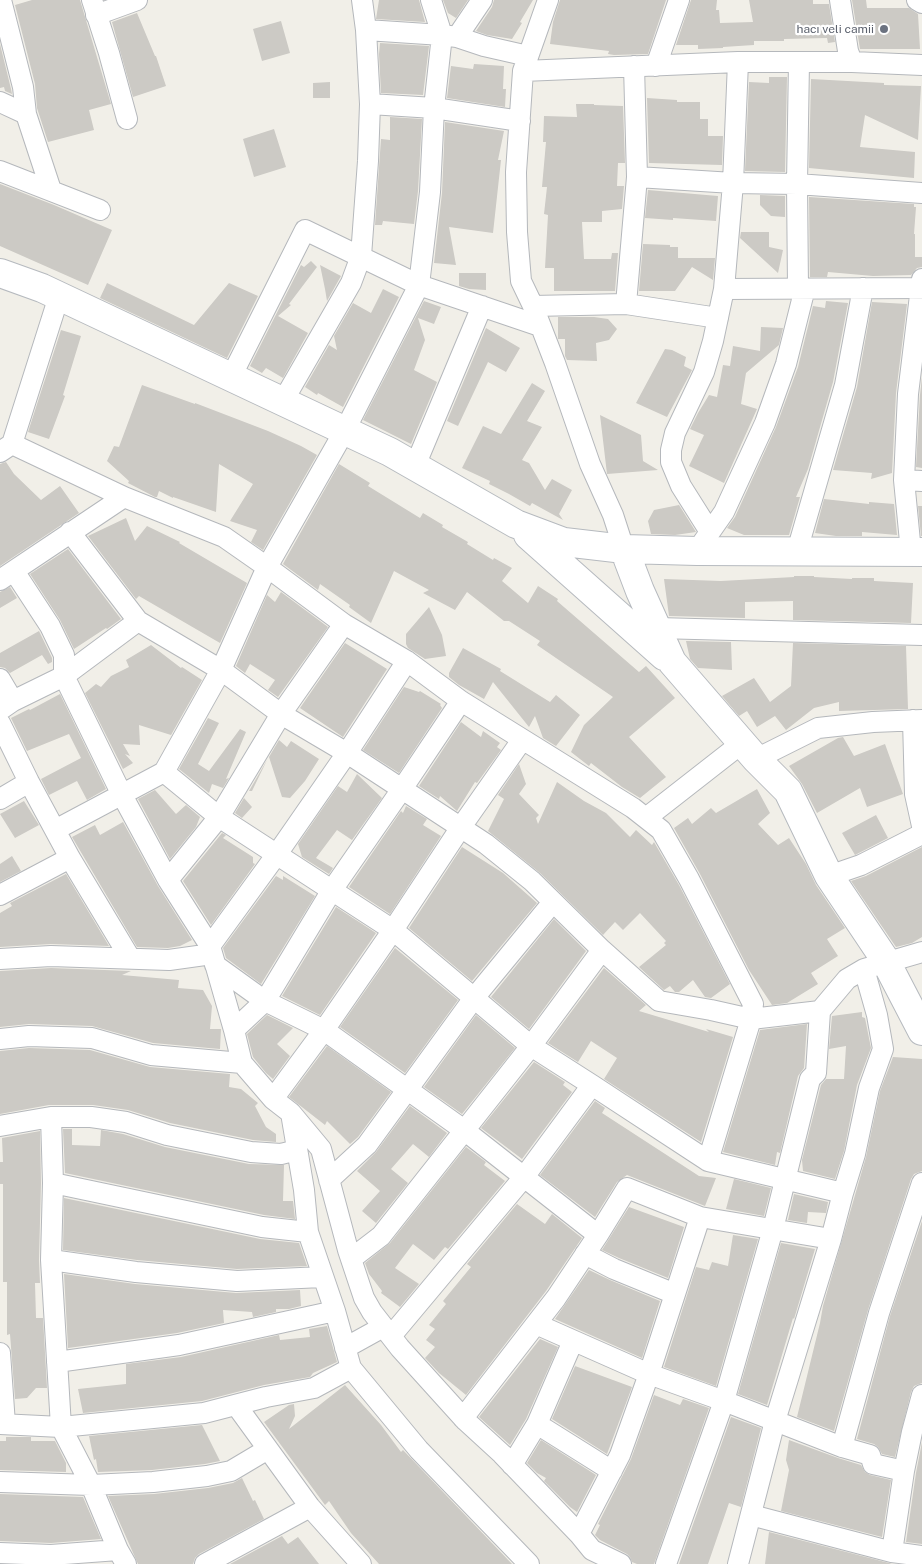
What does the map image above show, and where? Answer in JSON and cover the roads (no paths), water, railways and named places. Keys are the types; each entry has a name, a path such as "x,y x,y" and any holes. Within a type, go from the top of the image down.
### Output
{"main road":[{"path":"0,272 59,296 345,430 390,452 516,524 564,542 624,549 704,541 797,550 916,552"},
{"path":"516,524 672,662 749,751 788,791 875,966 922,1031"},
{"path":"624,549 640,591 672,662"}],"street":[{"path":"1,0 23,87 26,114 51,190"},
{"path":"127,119 94,7 137,0"},
{"path":"283,402 351,283 361,256 370,104 366,30 362,0"},
{"path":"431,0 450,36"},
{"path":"55,830 164,772 221,670 267,567 345,430 419,286 430,192 434,108 450,36 482,0"},
{"path":"547,0 526,64 520,121 516,172 517,232 522,281 555,363 590,464 624,549"},
{"path":"656,66 679,0"},
{"path":"840,0 848,51 852,62"},
{"path":"916,0 922,3"},
{"path":"366,30 450,36 484,46 526,64 656,66 738,62 852,62 922,65"},
{"path":"704,541 671,462 671,450 675,433 704,372 724,289 733,183 738,62"},
{"path":"704,541 724,512 765,423 786,364 802,288 797,184 799,62"},
{"path":"626,304 637,177 634,66"},
{"path":"0,102 26,114"},
{"path":"370,104 434,108 520,121"},
{"path":"0,170 100,210"},
{"path":"637,177 733,183 797,184 922,193"},
{"path":"231,377 305,230 419,286 540,326"},
{"path":"916,552 913,481 915,394 922,279"},
{"path":"797,550 846,385 864,288"},
{"path":"724,289 922,288"},
{"path":"59,296 6,448 224,538 344,624 407,661 461,700 522,740 633,808 661,830 689,879 754,1004 708,1161"},
{"path":"533,306 626,304 718,318"},
{"path":"415,466 482,306"},
{"path":"124,497 7,576 50,626 64,655 64,676 122,795 168,880 212,955 242,1063 273,1099 291,1113 321,1149 351,1259 364,1298 387,1331 463,1418 512,1465 592,1550 622,1564"},
{"path":"70,532 138,621 221,670 282,714 347,753 486,844 532,881 602,950 659,1001 751,1019 820,1011"},
{"path":"0,679 7,706 64,676 138,621"},
{"path":"168,880 219,816 282,714 344,624"},
{"path":"657,628 922,635"},
{"path":"212,955 277,854 347,753 407,661"},
{"path":"234,1030 265,1000 332,890 402,790 461,700"},
{"path":"646,818 749,751 818,728 873,722 918,720 915,794 922,826"},
{"path":"0,723 70,858 130,958"},
{"path":"273,1099 394,930 522,740"},
{"path":"164,772 219,816 394,930 531,1046 708,1161 842,1193"},
{"path":"0,799 29,782"},
{"path":"829,876 861,865 922,834"},
{"path":"0,895 70,858"},
{"path":"329,1180 367,1145 474,998 553,902"},
{"path":"351,1259 381,1236 531,1046 602,950"},
{"path":"666,1564 724,1401 773,1230 810,1079 816,1073 820,1011 847,979 875,966 916,952 922,952"},
{"path":"0,959 51,956 169,960 212,955 265,1000 324,1030 464,1130 598,1235"},
{"path":"738,1564 775,1421 831,1239 842,1193 855,1154 869,1088 883,1049 877,1015 875,966"},
{"path":"0,1039 29,1036 92,1038 151,1055 242,1063"},
{"path":"346,1348 387,1331 524,1177 592,1085"},
{"path":"291,1113 304,1190 308,1232 335,1312 351,1368 419,1450 529,1564"},
{"path":"0,1126 51,1116 91,1117 126,1122 167,1135 251,1152 282,1154 297,1150"},
{"path":"0,1553 122,1557 91,1484 61,1427 51,1260 53,1183 51,1116"},
{"path":"53,1183 262,1227 308,1232"},
{"path":"842,1447 879,1313 922,1183"},
{"path":"463,1418 536,1324 598,1235 627,1188 700,1217 831,1239"},
{"path":"579,1534 620,1455 649,1374 700,1217"},
{"path":"585,1254 614,1269 675,1294"},
{"path":"51,1260 136,1272 237,1281 322,1277"},
{"path":"57,1362 179,1346 335,1312"},
{"path":"536,1324 649,1374 842,1447 870,1455 874,1464 904,1472"},
{"path":"512,1465 537,1424 573,1341"},
{"path":"0,1353 2,1424 61,1427 204,1413 314,1388 351,1368"},
{"path":"892,1552 904,1472 922,1395"},
{"path":"236,1405 310,1507 361,1564"},
{"path":"537,1424 612,1472"},
{"path":"0,1482 91,1484 153,1482 207,1476 231,1471 268,1449"},
{"path":"205,1564 310,1507"},
{"path":"751,1515 892,1552 922,1556"}],"place":[{"name":"hacı veli camii","path":"884,29"}]}
